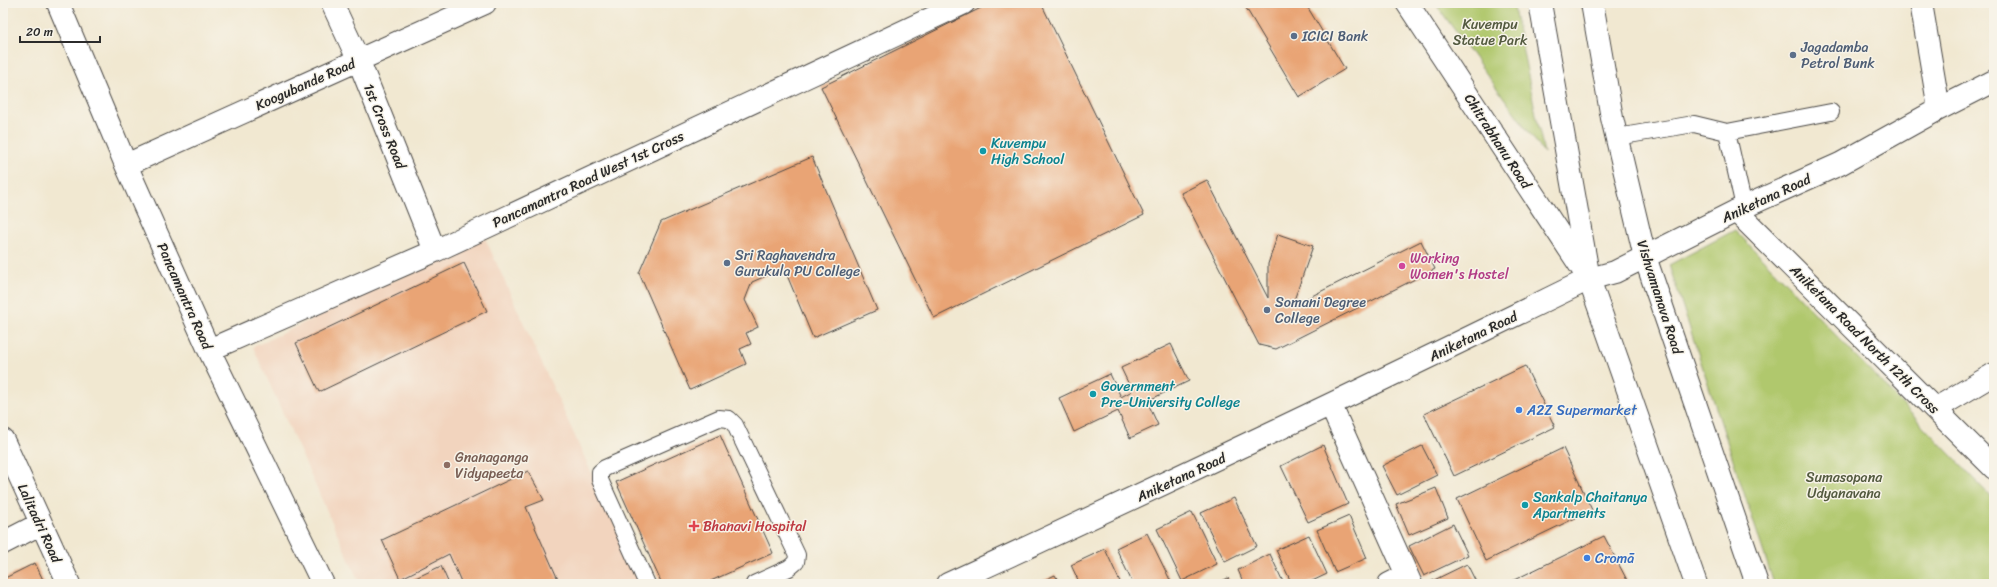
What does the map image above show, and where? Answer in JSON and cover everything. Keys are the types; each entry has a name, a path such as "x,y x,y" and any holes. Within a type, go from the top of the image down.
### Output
{"street":[{"name":"Pancamantra Road","path":"58,3 126,165 209,350 323,584"},
{"name":"1st Cross Road","path":"332,3 358,60 435,251"},
{"name":"Koogubande Road","path":"126,165 485,3"},
{"name":"Pancamantra Road West 1st Cross","path":"209,350 435,251 964,3"},
{"name":"Chitrabhanu Road","path":"1407,3 1589,279"},
{"path":"1540,3 1589,279 1696,584"},
{"name":"Vishvamanava Road","path":"1592,3 1617,137 1645,257 1757,584"},
{"path":"1921,3 1939,109"},
{"name":"Aniketana Road","path":"948,584 1139,497 1331,406 1589,279 1615,272 1740,209 1840,164 1939,109 1994,81"},
{"name":"Aniketana Road North 12th Cross","path":"1740,209 1994,468"},
{"path":"1935,409 1994,374"},
{"path":"1331,406 1402,581"},
{"name":"Lalitadri Road","path":"3,440 40,524 69,584"},
{"path":"3,543 40,524"}],"lane":[{"path":"1617,137 1694,124 1727,132 1831,112"},
{"path":"1727,132 1740,209"},
{"path":"647,584 600,480 600,472 605,468 719,418 729,419 735,425 797,556 796,562 789,568 754,584"}],"shaded area":[{"name":"Gnanaganga Vidyapeeta","path":"485,238 642,584 360,584 253,347"}],"green space":[{"name":"Kuvempu Statue Park","path":"1435,3 1513,3 1544,153"},
{"name":"Sumasopana Udyanavana","path":"1735,230 1994,500 1994,584 1774,584 1669,265"}],"building":[{"name":"Kuvempu High School","path":"991,3 1041,3 1144,215 934,318 821,87"},
{"name":"ICICI Bank","path":"1243,3 1305,3 1345,69 1299,97"},
{"path":"812,157 877,310 813,338 784,268 752,282 745,300 758,327 746,333 751,344 740,349 746,364 690,390 639,273 661,222"},
{"name":"Working Women's Hostel","path":"1207,180 1268,298 1268,264 1278,234 1313,246 1292,306 1421,241 1435,269 1276,349 1259,345 1181,193"},
{"path":"464,263 487,311 319,392 296,343"},
{"name":"Government Pre-University College","path":"1171,344 1189,381 1147,401 1158,425 1130,438 1118,411 1074,432 1059,398 1110,374 1121,397 1132,391 1121,368"},
{"path":"1525,366 1555,427 1454,476 1424,414"},
{"name":"Bhanavi Hospital","path":"720,435 773,553 704,584 662,584 616,482"},
{"path":"1323,445 1348,504 1308,522 1281,466"},
{"path":"1422,446 1437,475 1397,495 1382,466"},
{"name":"Sankalp Chaitanya Apartments","path":"1563,448 1592,510 1486,561 1457,499"},
{"path":"528,471 544,500 526,507 560,584 462,584 449,554 400,579 382,540"},
{"path":"1436,488 1448,518 1409,535 1396,504"},
{"path":"1234,498 1257,546 1225,562 1201,513"},
{"path":"1192,512 1217,564 1182,581 1157,529"},
{"path":"1349,516 1367,558 1335,572 1317,530"},
{"path":"1453,524 1468,555 1424,576 1409,546"},
{"path":"1147,533 1172,584 1133,584 1116,548"},
{"path":"1309,535 1327,574 1306,584 1292,584 1276,550"},
{"name":"Cromā","path":"1604,536 1629,584 1514,584 1512,581"},
{"path":"1105,549 1121,584 1080,584 1071,565"},
{"path":"1270,554 1284,584 1244,584 1238,570"},
{"path":"35,563 45,584 3,584 3,579"},
{"path":"1467,564 1477,584 1428,583"},
{"path":"441,566 449,584 403,584"},
{"path":"1055,575 1060,584 1036,584"},
{"path":"1228,578 1231,584 1216,584"}],"place":[{"name":"ICICI Bank","path":"1294,36"},
{"name":"Jagadamba Petrol Bunk","path":"1793,55"},
{"name":"Kuvempu High School","path":"983,151"},
{"name":"Sri Raghavendra Gurukula PU College","path":"727,263"},
{"name":"Working Women's Hostel","path":"1402,266"},
{"name":"Somani Degree College","path":"1267,310"},
{"name":"Government Pre-University College","path":"1093,394"},
{"name":"A2Z Supermarket","path":"1519,410"},
{"name":"Gnanaganga Vidyapeeta","path":"447,465"},
{"name":"Sankalp Chaitanya Apartments","path":"1525,505"},
{"name":"Bhanavi Hospital","path":"694,526"},
{"name":"Cromā","path":"1587,558"}]}
